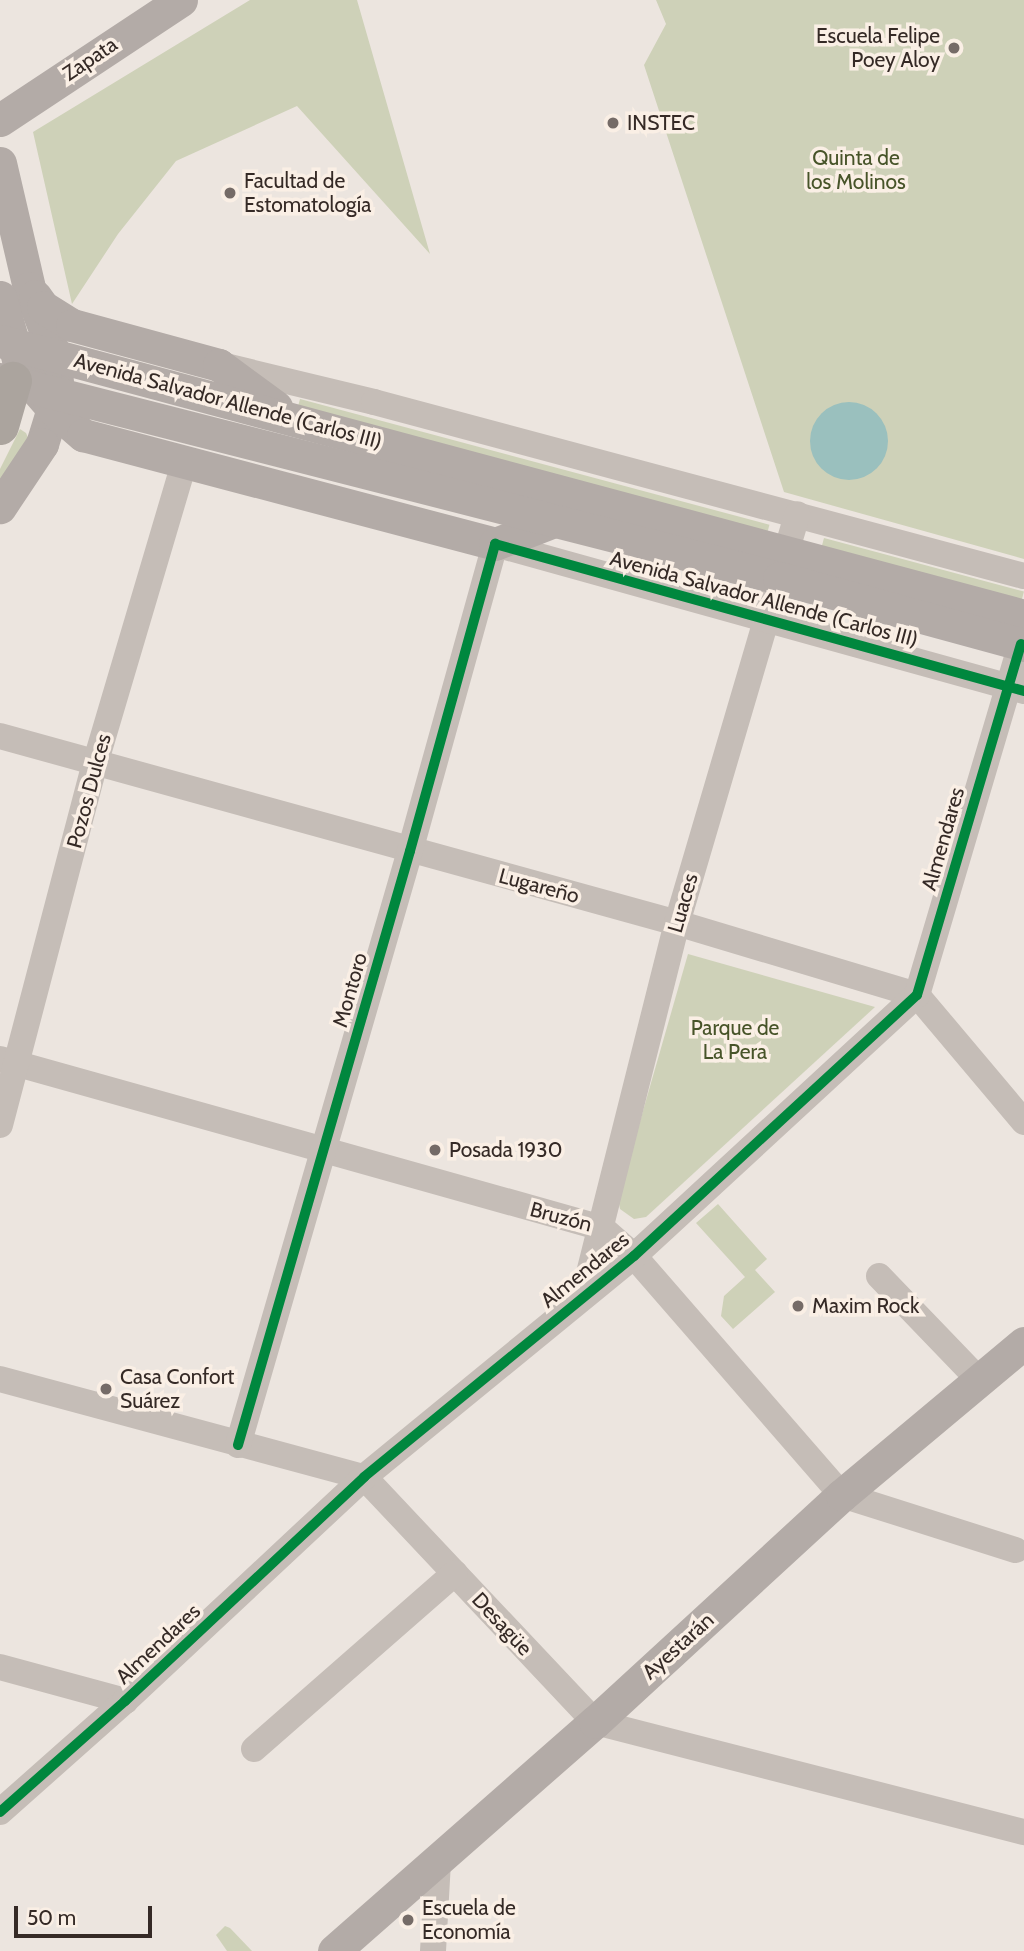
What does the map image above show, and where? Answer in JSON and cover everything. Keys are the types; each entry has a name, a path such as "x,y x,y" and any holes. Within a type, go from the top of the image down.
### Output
{"highway":[{"path":"0,426 21,369"}],"main road":[{"name":"Zapata","path":"0,120 181,0"},
{"path":"0,163 21,369 42,444 0,507"},
{"path":"15,293 54,354 21,369"},
{"path":"15,293 72,325 219,365 294,420"},
{"name":"Avenida Salvador Allende (Carlos III)","path":"54,354 294,420 1023,635"},
{"path":"21,369 83,435 495,544 554,522"},
{"name":"Avenida Salvador Allende (Carlos III)","path":"21,369 554,522 783,564"},
{"path":"30,462 49,447 83,435"},
{"name":"Ayestarán","path":"334,1951 595,1722 842,1495 1024,1343"}],"street":[{"name":"Avenida Salvador Allende (Carlos III)","path":"219,365 374,402 1024,576"},
{"name":"Pozos Dulces","path":"0,1125 8,1061 185,460"},
{"name":"Luaces","path":"583,1297 677,923 797,514"},
{"name":"Avenida Salvador Allende (Carlos III)","path":"495,544 1016,688"},
{"name":"Montoro","path":"238,1445 411,851 495,544"},
{"name":"Almendares","path":"0,1812 125,1701 364,1477 634,1256 917,995 1016,688 1023,635"},
{"name":"Lugareño","path":"0,736 677,923 917,995"},
{"path":"917,995 1024,1122"},
{"name":"Bruzón","path":"8,1061 323,1152 602,1228 634,1256 842,1495"},
{"path":"879,1276 979,1380"},
{"path":"0,1380 364,1477"},
{"name":"Desagüe","path":"364,1477 595,1722"},
{"path":"842,1495 1016,1550"},
{"path":"254,1749 455,1573"},
{"path":"0,1667 125,1701"},
{"path":"595,1722 1024,1832"},
{"path":"433,1951 438,1862"}],"green space":[{"path":"250,0 357,0 430,254 297,106 176,161 118,234 72,304 33,132"},
{"name":"Quinta de los Molinos","path":"656,0 1024,0 1024,559 784,492 644,65 666,24"},
{"path":"300,399 769,525 763,548 294,422"},
{"path":"20,429 26,433 29,440 0,490 0,469"},
{"path":"824,538 1024,592 1020,608 820,554"},
{"name":"Parque de La Pera","path":"688,954 875,1007 646,1217 634,1219 620,1209 618,1198"},
{"path":"718,1204 767,1259 755,1270 775,1292 733,1329 721,1316 724,1296 745,1277 696,1223"},
{"path":"225,1926 252,1951 227,1951 216,1935"}],"water":[{"path":"849,402 864,405 877,413 885,426 888,441 885,456 877,469 864,477 849,480 834,477 821,469 813,456 810,441 813,426 821,413 834,405"}],"cycle path":[{"path":"238,1445 410,851 495,544 1024,691"},
{"path":"0,1812 125,1701 364,1477 634,1256 917,995 1021,644"}],"place":[{"name":"Escuela Felipe Poey Aloy","path":"954,48"},
{"name":"INSTEC","path":"613,123"},
{"name":"Facultad de Estomatología","path":"230,193"},
{"name":"Posada 1930","path":"435,1150"},
{"name":"Maxim Rock","path":"798,1306"},
{"name":"Casa Confort Suárez","path":"106,1389"},
{"name":"Escuela de Economía","path":"408,1920"}]}
